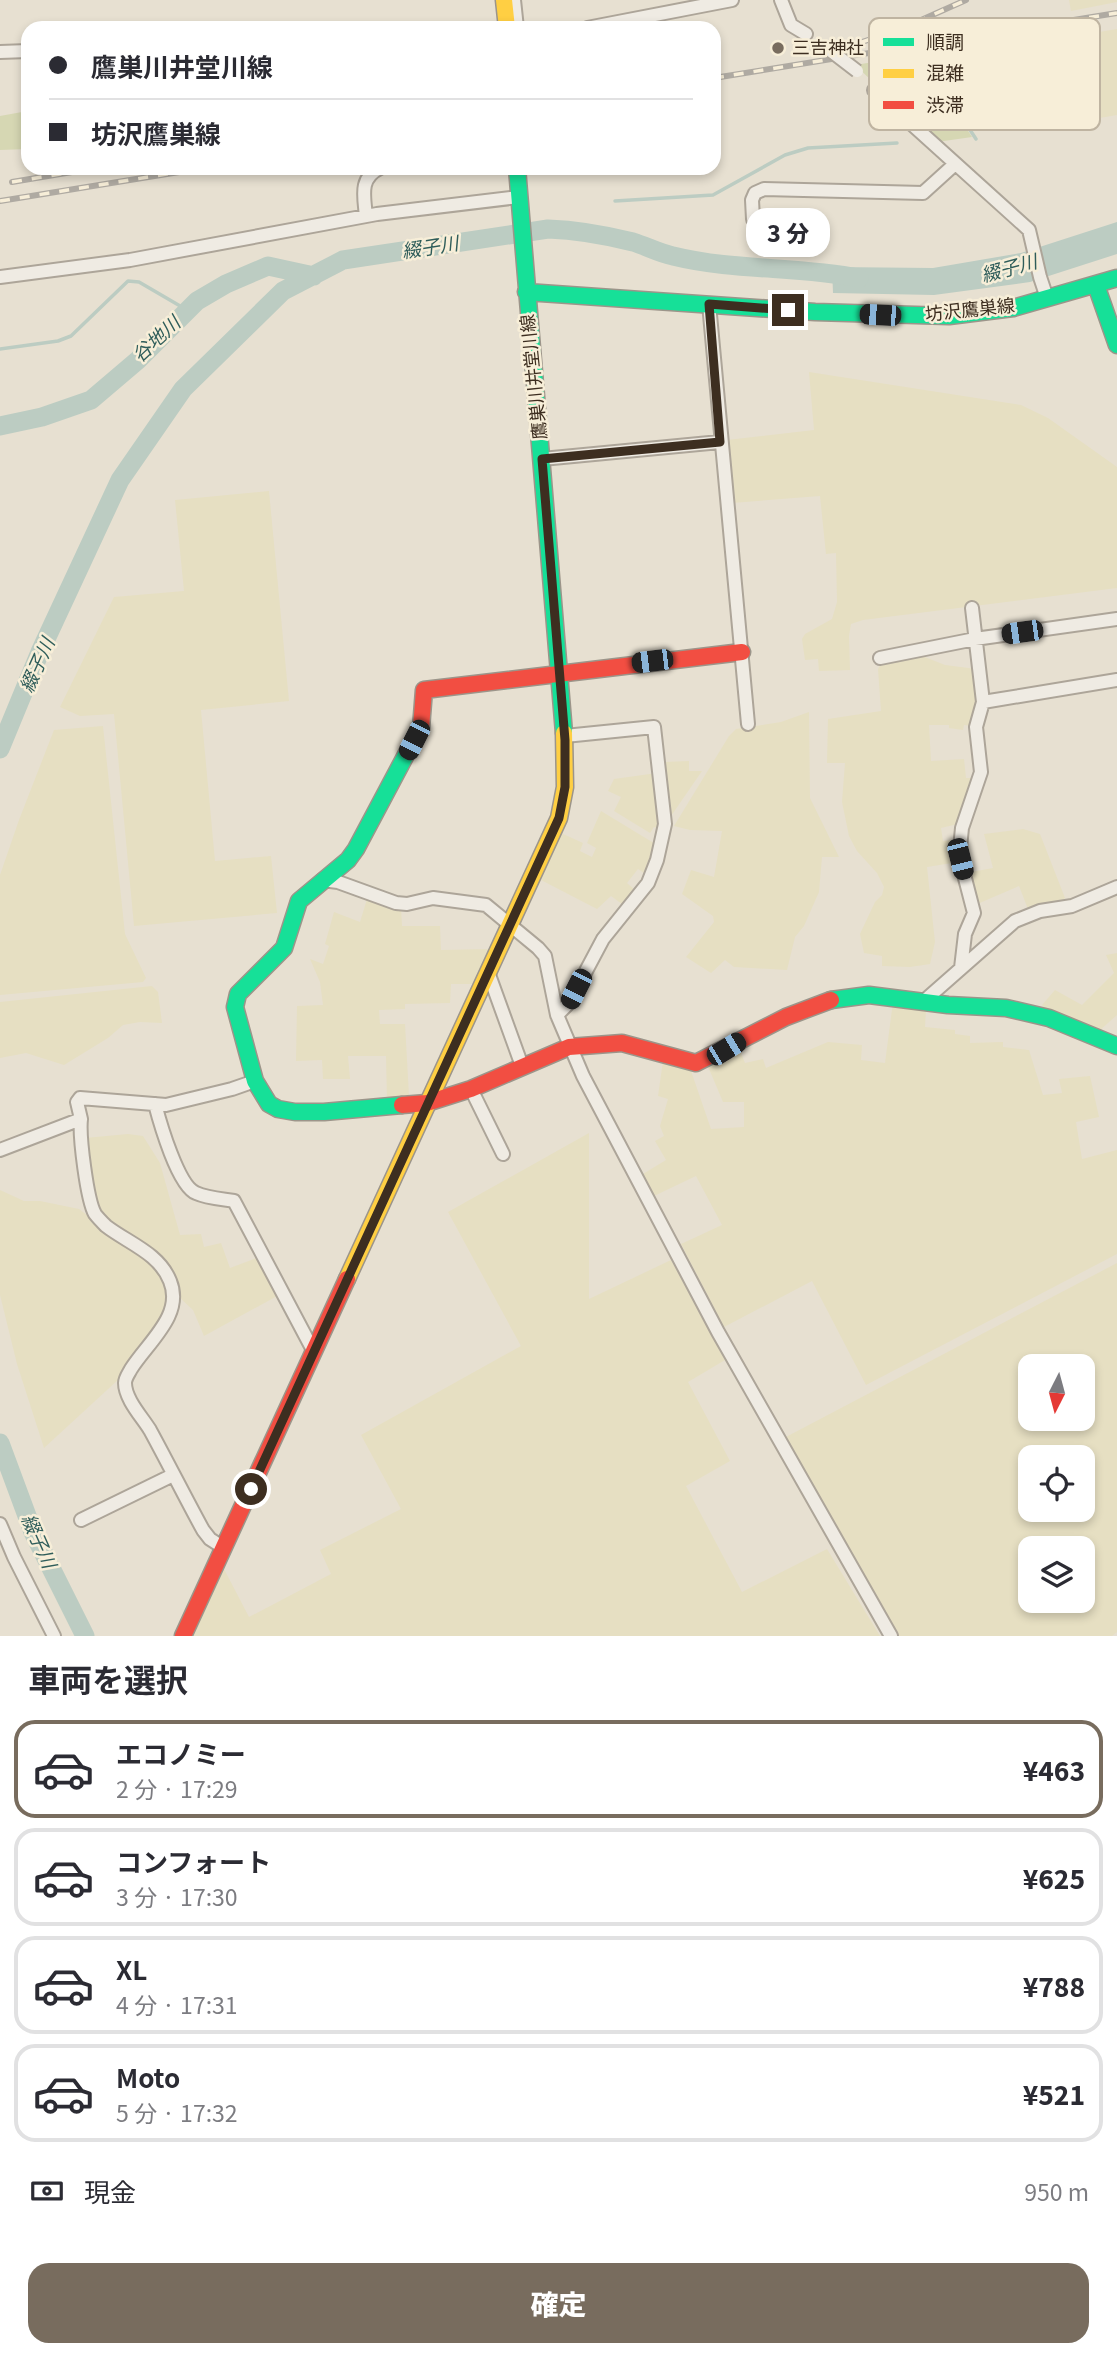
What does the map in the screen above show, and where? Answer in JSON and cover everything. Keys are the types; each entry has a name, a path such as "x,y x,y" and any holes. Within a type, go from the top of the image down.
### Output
{"main road":[{"path":"504,0 506,21"},
{"name":"鷹巣川井堂川線","path":"183,1636 559,818 565,777 565,737 518,175"},
{"name":"坊沢鷹巣線","path":"526,292 890,316 949,316 1000,310 1046,293 1096,285 1117,278"},
{"path":"1096,285 1117,345"},
{"path":"742,652 424,690 421,728 374,818 348,860 299,901 284,948 238,994 235,1007 255,1081 269,1104 278,1109 295,1112 361,1110 427,1103 471,1089 569,1047 622,1043 696,1063 778,1021 821,1003 842,997 878,994 1009,1008 1075,1027 1117,1046"}],"street":[{"path":"495,0 497,21"},
{"path":"514,0 516,21"},
{"path":"623,21 732,0"},
{"path":"781,0 791,25 806,34"},
{"path":"827,48 857,71"},
{"path":"0,52 21,51"},
{"path":"918,130 1029,230 1046,293"},
{"path":"753,219 752,200 755,193 764,189 923,193 955,164"},
{"path":"366,216 363,190 365,180 371,175"},
{"path":"0,277 130,260 366,216 520,201"},
{"path":"709,304 748,724"},
{"path":"542,459 720,442"},
{"path":"961,968 965,934 974,913 960,859 962,828 981,772 976,727 983,702 972,608"},
{"path":"880,658 975,639 1117,619"},
{"path":"983,702 1117,680"},
{"path":"557,1014 569,1003 603,939 648,883 657,860 665,824 654,727 565,737"},
{"path":"322,880 338,882 396,903 407,904 433,898 486,905 538,947 545,957 557,1014 569,1047 725,1343 891,1636"},
{"path":"924,1001 1022,917 1072,906 1117,887"},
{"path":"488,972 522,1066"},
{"path":"224,1548 210,1539 203,1530 127,1394 124,1384 139,1357 168,1320 174,1295 170,1281 155,1258 106,1226 96,1216 81,1144 81,1119 77,1102 80,1098 166,1105 255,1081"},
{"path":"471,1089 503,1154"},
{"path":"155,1104 171,1156 189,1189 195,1193 234,1201 314,1352"},
{"path":"0,1150 81,1119"},
{"path":"81,1520 173,1475"},
{"path":"0,1524 54,1636"}],"shaded area":[{"path":"1069,0 1117,0 1117,2 1071,11"},
{"path":"1117,29 1117,115 1100,118 1100,32"},
{"path":"809,372 1021,405 1048,418 1117,467 1117,588 863,620 851,624 850,670 819,671 818,659 805,660 802,639 805,634 832,619 837,602 836,553 826,554 820,496 732,503 727,440 814,430"},
{"path":"269,491 289,701 201,710 215,861 271,856 277,913 134,926 114,714 80,716 60,707 114,597 184,591 175,500"},
{"path":"917,654 945,665 976,669 979,700 973,726 964,725 963,730 949,728 949,725 929,725 931,761 964,759 966,778 977,778 962,823 941,828 943,841 959,839 958,862 927,867 935,942 930,964 910,967 882,966 882,956 864,953 860,934 884,887 877,873 857,851 849,836 842,802 845,763 827,763 828,719 881,711 878,669 883,660"},
{"path":"809,712 810,798 839,857 822,857 819,892 804,926 795,937 787,970 734,967 725,960 711,973 686,957 714,922 713,916 682,894 691,870 714,877 722,831 690,830 674,826 729,736 736,729 781,722"},
{"path":"103,726 125,934 146,978 143,982 0,995 0,875 19,820 54,730"},
{"path":"689,761 689,771 702,771 669,819 664,762"},
{"path":"657,773 662,830 654,827 650,833 614,811 621,797 608,791 614,779"},
{"path":"601,811 657,845 647,875 638,869 627,883 636,891 626,907 611,896 597,909 541,880 561,833 583,843 580,851 592,857 596,848 587,843"},
{"path":"1023,829 1040,834 1065,898 1061,903 1028,909 1019,886 975,905 966,873 993,868 984,834"},
{"path":"368,896 401,908 402,926 440,926 441,950 489,949 474,984 451,984 450,1003 405,1004 405,1009 379,1010 380,1024 405,1024 409,1096 387,1101 386,1056 348,1056 350,1079 323,1079 322,1060 296,1061 297,1006 323,1005 320,982 310,959 323,964 329,946 325,944 334,912 360,922"},
{"path":"1117,953 1117,1015 1099,1031 1046,1011 1042,1005 1055,990 1082,1005 1114,973 1106,955"},
{"path":"152,986 158,992 162,1023 140,1022 123,1025 108,1038 64,1065 26,1053 0,1058 0,1002"},
{"path":"893,1002 926,1009 925,1027 955,1030 955,1034 970,1036 970,1043 1003,1042 1003,1047 1029,1050 1043,1095 1062,1093 1059,1079 1090,1076 1099,1117 1076,1122 1082,1159 1117,1150 1117,1254 866,1385 812,1281 724,1327 681,1244 722,1225 696,1176 654,1196 643,1174 666,1160 655,1141 664,1136 660,1126 668,1099 658,1096 663,1061 690,1068 711,1129 744,1127 744,1102 723,1102 707,1064 739,1048 745,1063 763,1059 766,1068 828,1042 862,1045 861,1060 885,1063"},
{"path":"589,1133 589,1299 671,1260 725,1360 688,1382 730,1461 686,1486 742,1592 827,1549 880,1636 191,1636 224,1569 249,1617 331,1574 320,1550 401,1509 361,1435 521,1346 448,1212"},
{"path":"128,1134 143,1136 160,1163 180,1235 201,1234 204,1247 221,1243 230,1268 259,1257 279,1295 204,1336 193,1310 179,1297 177,1284 165,1261 103,1217 97,1207 85,1138"},
{"path":"0,1190 24,1201 40,1201 79,1209 161,1270 170,1299 165,1318 119,1379 44,1448 17,1364 0,1295"},
{"path":"1117,1263 1117,1632 1112,1636 898,1636 784,1438"}],"green space":[{"path":"869,63 869,78 855,65"},
{"path":"21,112 21,149 0,150 0,116"},
{"path":"924,130 967,130 972,137 937,142"}],"water":[{"path":"1117,222 1117,254 1030,282 934,295 833,293 832,267 933,268 1021,253"}],"waterway":[{"path":"970,130 976,139"},
{"path":"615,201 713,195 785,155 808,148 897,143"},
{"name":"綴子川","path":"0,749 40,652 120,480 183,389 283,291 343,260 548,229 612,237 696,261 859,278"},
{"name":"谷地川","path":"0,426 42,417 91,400 138,360 197,301 226,284 268,266 314,276"},
{"path":"0,349 58,341 71,336 128,281 139,282 187,310"},
{"name":"綴子川","path":"0,1443 33,1532 85,1636"}],"railway":[{"path":"926,18 966,0"},
{"path":"1086,18 1117,13"},
{"path":"841,49 869,40"},
{"path":"721,77 869,53"},
{"path":"12,182 54,175"},
{"path":"0,201 161,175"}],"traffic: fast":[{"path":"518,175 564,733"},
{"path":"526,292 815,312 949,316 1013,308 1117,278"},
{"path":"1096,285 1117,345"},
{"path":"402,1105 295,1112 278,1109 269,1104 255,1081 235,1007 238,994 284,948 299,901 348,860 356,849 416,736"},
{"path":"831,1000 869,995 948,1005 1006,1008 1049,1018 1117,1046"}],"traffic: slow":[{"path":"504,0 506,21"},
{"path":"347,1279 559,818 565,787 564,733"}],"traffic: jam":[{"path":"416,736 421,728 424,690 742,652"},
{"path":"402,1105 427,1103 471,1089 569,1047 622,1043 696,1063 786,1017 831,1000"},
{"path":"183,1636 347,1279"}],"place":[{"name":"三吉神社","path":"778,48"}],"route":[{"path":"251,1489 559,818 565,787 565,740 542,459 720,442 709,304 788,310"}]}
